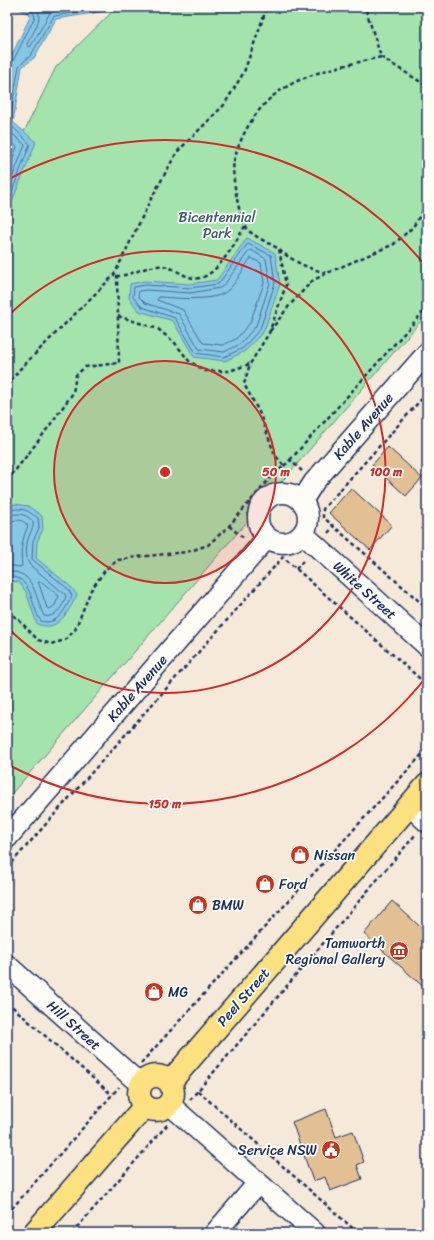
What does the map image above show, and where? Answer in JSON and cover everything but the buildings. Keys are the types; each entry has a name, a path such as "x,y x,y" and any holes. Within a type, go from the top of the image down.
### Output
{"main road":[{"name":"Peel Street","path":"170,1082 427,786"},
{"path":"155,1075 161,1076 170,1082 174,1094 172,1100 173,1109 155,1110 145,1106 142,1103 136,1080 144,1080 155,1075"},
{"path":"34,1233 145,1106"}],"street":[{"name":"Kable Avenue","path":"302,501 314,482 427,354"},
{"path":"280,492 292,494 302,501 307,508 308,517 307,526 303,534 297,539 282,543 274,542 267,538 260,528 257,516 264,500 271,495 280,492"},
{"name":"White Street","path":"303,534 427,646"},
{"name":"Kable Avenue","path":"7,838 267,538"},
{"path":"410,806 427,822"},
{"name":"Hill Street","path":"7,965 136,1080"},
{"path":"173,1109 315,1233"},
{"path":"215,1233 258,1183"}],"path":[{"path":"7,387 19,370 115,276 151,199 177,152 224,104 244,72 267,7"},
{"path":"365,7 381,57 427,86"},
{"path":"327,273 313,270 294,261 279,249 248,231 239,211 234,182 234,158 244,134 257,112 273,96 298,81 328,70 381,57"},
{"path":"284,466 275,455 259,412 244,384 250,364 269,333 300,293 312,281 394,244 413,227 427,204"},
{"path":"115,276 148,268 164,266 194,279 204,278 215,269 230,251 246,225"},
{"path":"269,333 286,285 279,249"},
{"path":"7,480 42,436 73,393 76,375 85,367 119,363 115,276"},
{"path":"7,612 17,618 38,640 51,644 65,640 75,630 91,590 106,569 118,560 187,552 208,545 229,526 271,477 290,460 427,308"},
{"path":"118,316 158,329 175,343 189,361 205,371 229,371 250,364"},
{"path":"427,393 332,499 324,509 323,517 427,608"},
{"path":"290,460 303,472"},
{"path":"328,496 332,499"},
{"path":"328,533 334,526"},
{"path":"7,868 283,557 427,685"},
{"path":"296,569 303,561"},
{"path":"7,1214 112,1095 136,1080 427,749"},
{"path":"72,1233 173,1109 198,1091 427,822"},
{"path":"7,1002 112,1095"},
{"path":"198,1091 358,1233"}],"green space":[{"name":"Bicentennial Park","path":"117,7 427,7 427,314 7,799 7,166 56,67"}],"water":[{"path":"15,7 131,7 56,19 34,58 22,67 13,122 36,142 7,214 7,65 31,15"},
{"path":"247,238 275,253 280,284 264,331 245,351 225,361 194,357 173,321 139,311 129,298 130,284 145,281 190,284 217,280"},
{"path":"15,504 28,506 42,516 43,529 37,542 36,558 71,587 77,595 61,620 51,626 37,624 26,592 19,582 7,581 7,507"}],"place":[{"name":"Nissan","path":"300,855"},
{"name":"Ford","path":"265,884"},
{"name":"BMW","path":"198,905"},
{"name":"Tamworth Regional Gallery","path":"399,951"},
{"name":"MG","path":"154,992"},
{"name":"Service NSW","path":"331,1150"}]}
